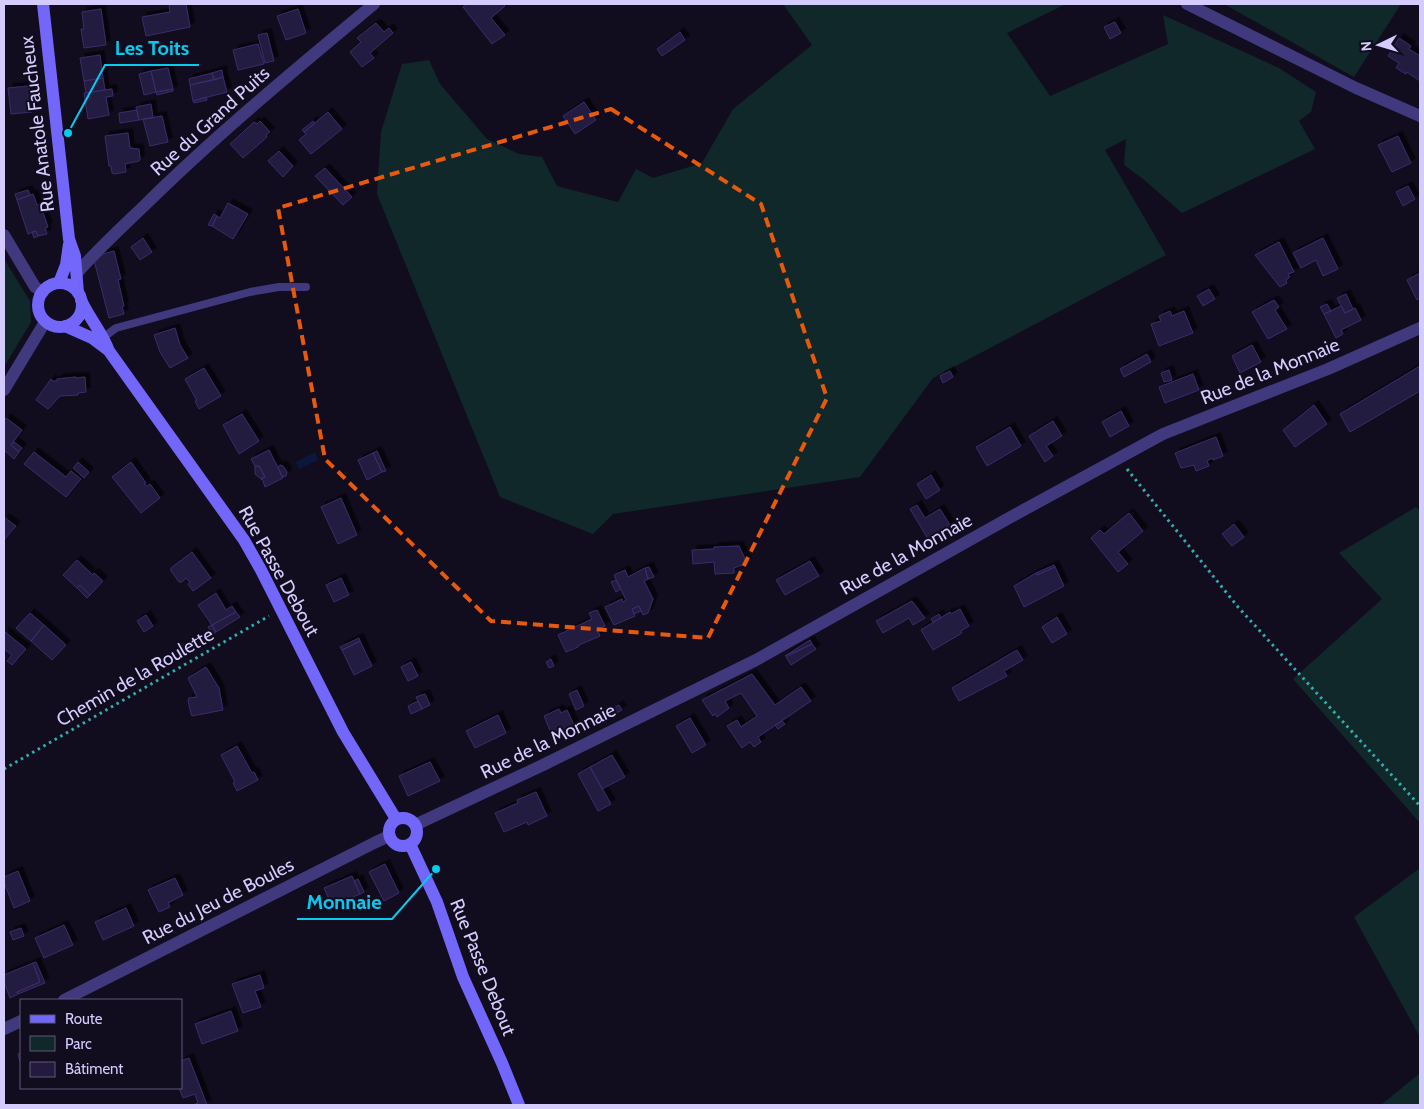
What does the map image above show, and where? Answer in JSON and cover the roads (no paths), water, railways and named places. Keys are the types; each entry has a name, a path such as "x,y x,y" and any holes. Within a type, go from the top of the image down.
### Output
{"main road":[{"name":"Rue Anatole Faucheux","path":"42,4 70,239 78,274 79,296"},
{"name":"Rue Anatole Faucheux","path":"59,283 66,264 70,239"},
{"path":"65,326 71,324 80,313 79,296 67,284 52,284 43,292 38,301 40,316 45,322 51,325 65,326 92,338 109,351"},
{"name":"Rue Passe Debout","path":"79,296 95,327 104,337 109,351 239,532 261,570 342,732 396,819"},
{"path":"406,818 416,825 418,832 410,844 399,846 394,843 390,836 390,827 396,819 406,818"},
{"name":"Rue Passe Debout","path":"410,844 437,902 463,977 519,1105"}],"street":[{"name":"Rue du Grand Puits","path":"78,274 111,236 180,170 257,102 374,4"},
{"path":"1187,4 1356,88 1420,116"},
{"path":"4,235 35,286 43,292"},
{"path":"4,390 45,322"},
{"name":"Rue de la Monnaie","path":"416,825 756,660 1164,434 1328,369 1420,328"},
{"name":"Rue du Jeu de Boules","path":"66,999 263,898 390,836"},
{"path":"4,1029 20,1021"}],"lane":[{"path":"104,337 116,328 250,292 279,287 306,287"}],"water":[{"path":"315,452 318,460 299,469 296,462"}],"place":[{"name":"Les Toits","path":"68,133"},
{"name":"Monnaie","path":"436,869"}]}
